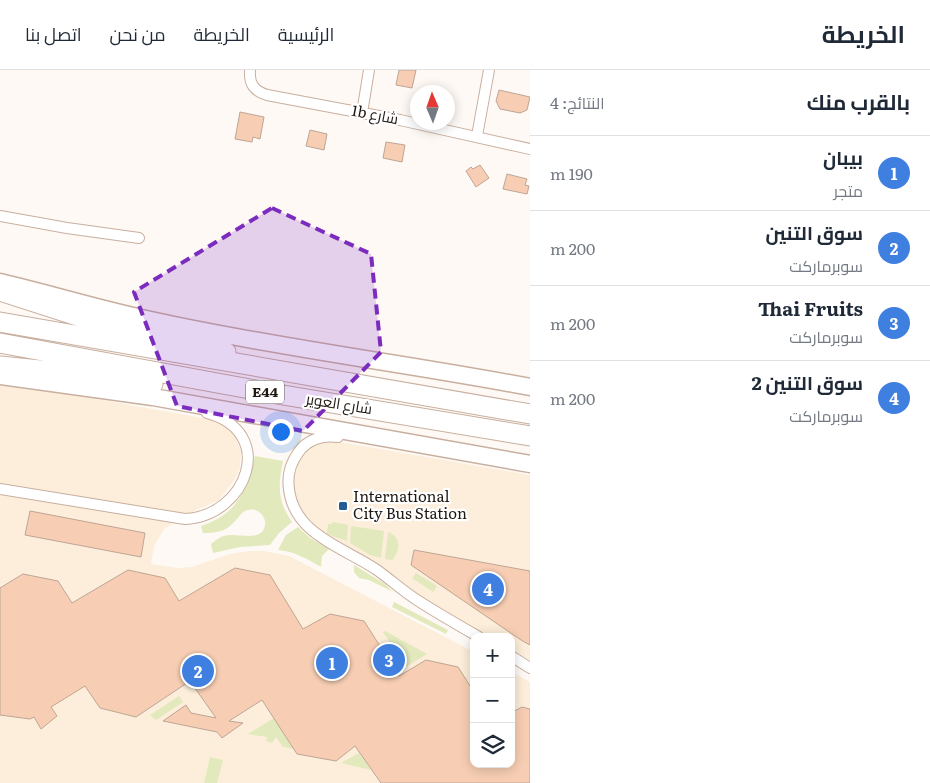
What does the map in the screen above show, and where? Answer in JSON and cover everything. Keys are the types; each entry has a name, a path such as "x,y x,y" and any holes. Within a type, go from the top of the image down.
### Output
{"highway":[{"path":"0,291 93,321 216,349 263,369"},
{"name":"شارع العوير","path":"0,322 530,414"},
{"name":"شارع العوير","path":"0,344 276,394 530,436"},
{"path":"0,366 106,377 225,396 251,397 276,394"}],"main road":[{"path":"0,282 94,307 174,325 318,352 530,385"},
{"path":"0,376 153,398 530,464"}],"street":[{"name":"1b شارع","path":"250,70 252,86 267,95 362,112 478,136 530,149"},
{"path":"362,112 369,70"},
{"path":"478,136 489,70"},
{"path":"0,216 138,238"},
{"path":"0,489 185,519 202,517 217,510 231,499 245,475 248,456 243,439 230,424 218,417 153,398"},
{"path":"423,444 396,445 328,436 312,441 299,452 290,469 288,483 291,500 302,520 324,540 366,563 418,601 472,633"},
{"path":"515,659 530,668"}],"highlighted area":[{"path":"272,208 371,254 381,352 303,431 177,406 134,292"}],"shaded area":[{"path":"0,385 85,397 220,421 233,433 241,451 240,467 235,479 219,500 190,513 164,529 154,546 151,564 178,568 192,567 230,554 250,551 264,551 289,556 470,650 470,768 515,768 515,674 530,682 530,783 0,783"},
{"path":"311,437 530,475 530,660 515,652 515,633 481,633 305,532 291,513 283,490 285,465 293,447 299,440"}],"green space":[{"path":"255,456 283,461 280,478 281,500 292,522 279,533 270,545 240,547 213,553 211,544 220,537 229,535 251,536 261,533 264,529 264,518 255,510 244,512 231,525 220,531 203,533 201,526 214,521 232,508 244,490"},
{"path":"333,522 348,525 347,541 327,534 328,524"},
{"path":"351,526 384,531 381,558 370,555 350,543"},
{"path":"298,527 310,538 329,549 322,556 321,567 295,554 278,550 286,535"},
{"path":"388,532 395,537 398,544 397,552 392,560 385,559"},
{"path":"354,565 385,584 393,592 369,580 359,578 354,572"},
{"path":"416,573 437,586 433,592 412,578"},
{"path":"394,602 448,630 446,634 392,607"},
{"path":"385,631 427,654 406,667 383,632"},
{"path":"179,696 183,702 156,720 150,715"},
{"path":"274,718 294,749 283,747 276,737 272,743 266,741 267,737 248,734"},
{"path":"359,753 371,770 341,763"},
{"path":"210,757 223,760 217,783 204,783"}],"building":[{"path":"399,70 416,70 413,85 410,85 410,88 396,85"},
{"path":"499,90 530,97 527,110 520,113 500,109 496,101"},
{"path":"240,112 264,117 260,139 253,137 252,142 235,139"},
{"path":"310,130 327,134 324,150 306,146"},
{"path":"386,142 405,145 402,162 383,158"},
{"path":"480,165 489,178 476,187 466,171 471,167 473,169"},
{"path":"507,174 527,179 525,185 529,186 527,194 503,189"},
{"path":"30,511 145,533 141,557 25,535"},
{"path":"414,550 530,571 530,645 515,636 515,633 511,633 411,565"},
{"path":"235,568 270,575 303,629 330,614 364,621 399,676 426,660 458,667 470,686 470,768 515,768 515,711 522,707 530,709 530,783 381,783 355,746 336,761 297,754 262,700 229,721 243,723 222,738 217,732 163,721 186,705 191,713 216,718 190,681 136,717 100,708 85,686 51,707 57,716 41,729 34,717 30,719 0,715 0,588 23,574 58,581 72,603 128,570 165,578 179,601"}],"place":[{"name":"International City Bus Station","path":"343,506"},
{"name":"سوق التنين 2","path":"488,589"},
{"name":"Thai Fruits","path":"389,660"},
{"name":"بيبان","path":"332,663"},
{"name":"سوق التنين","path":"198,671"}]}
